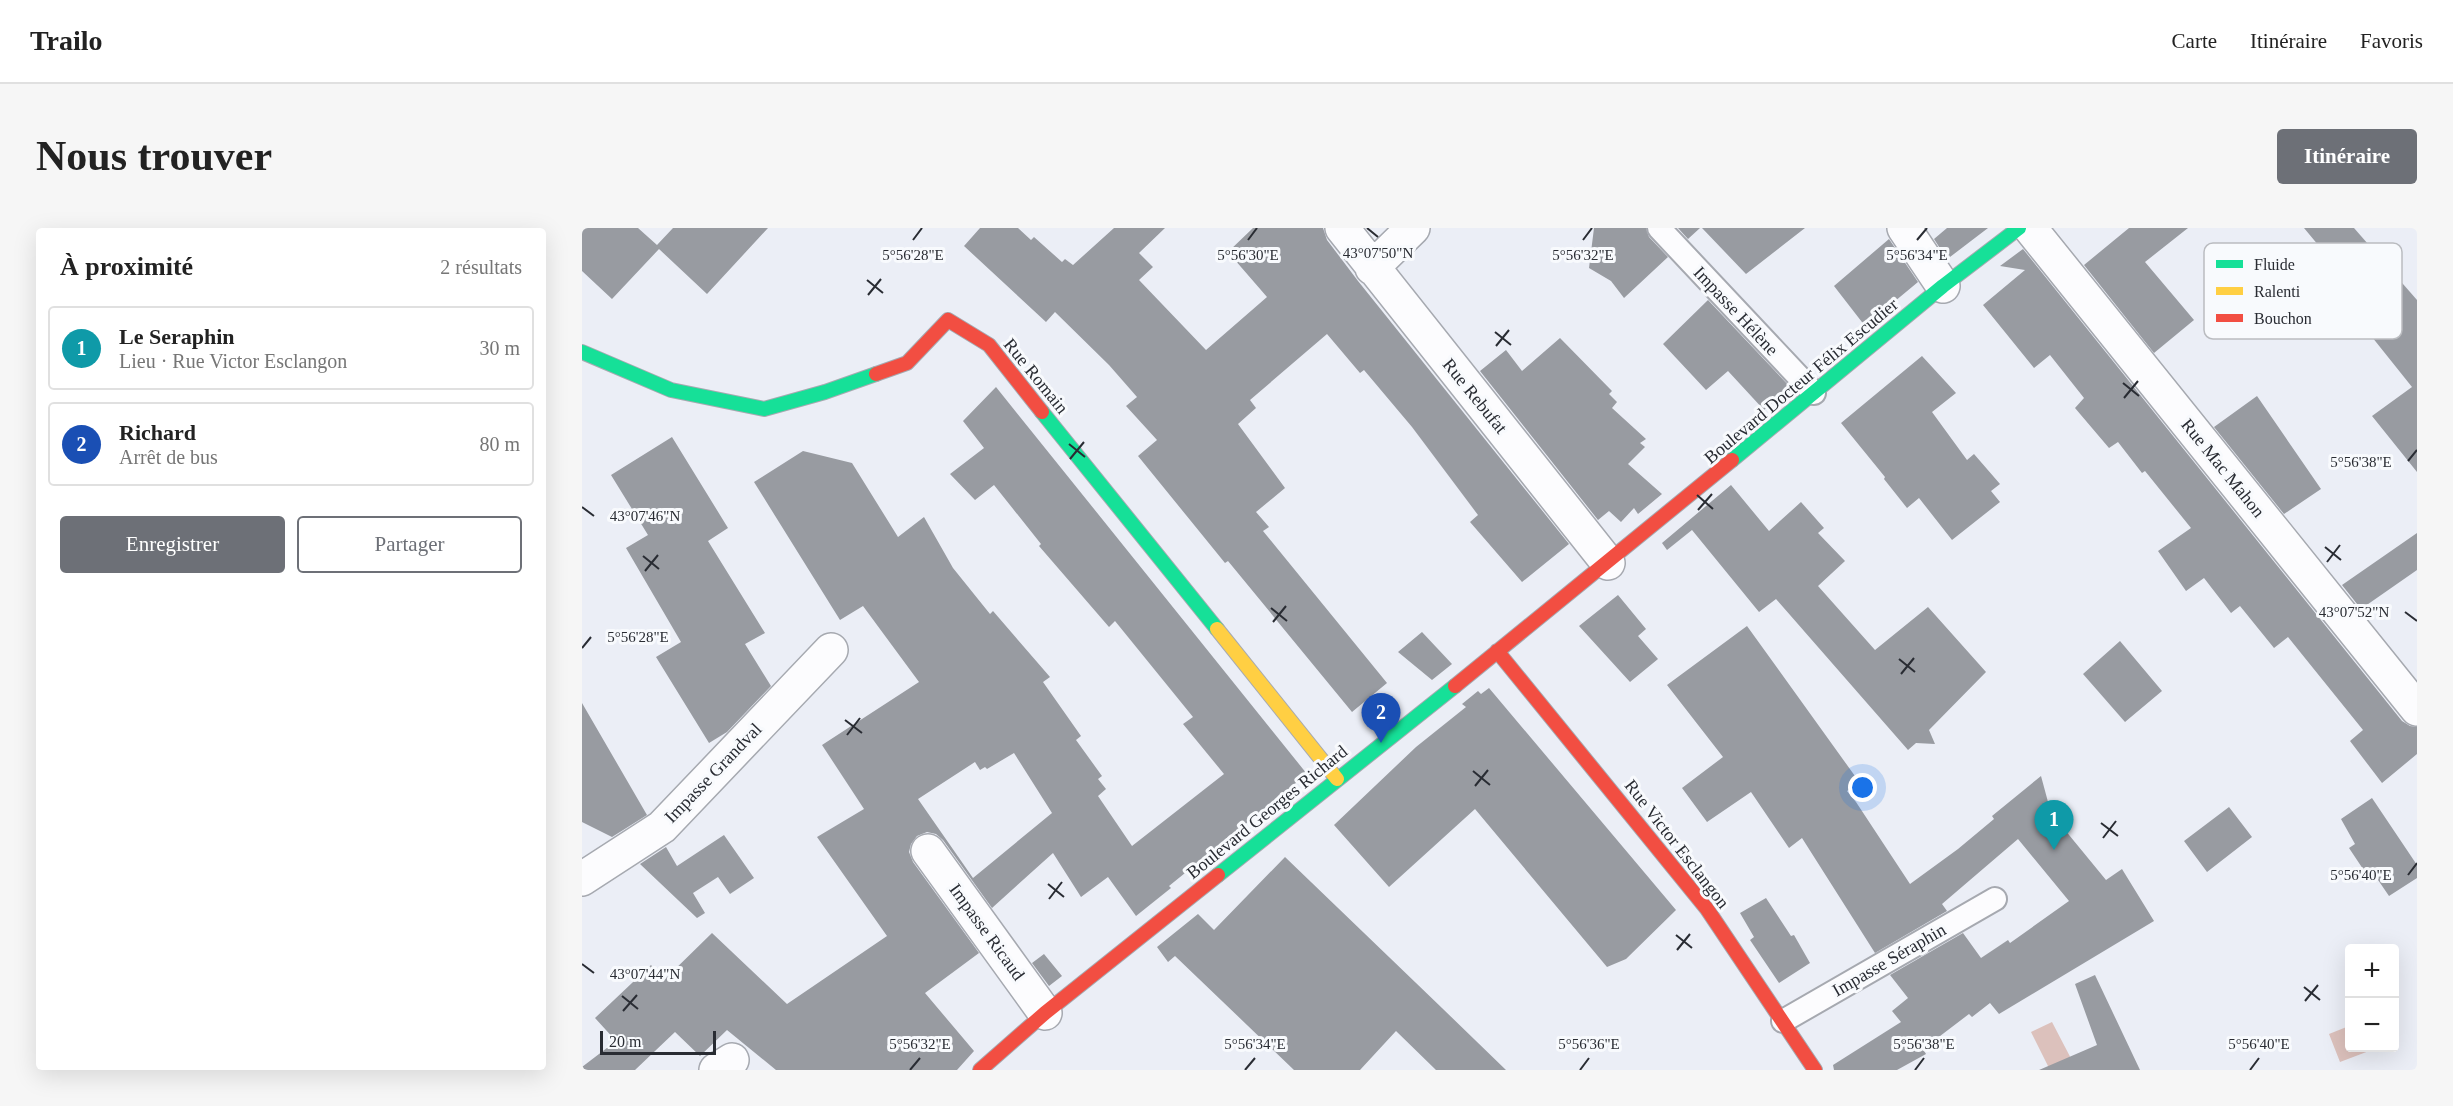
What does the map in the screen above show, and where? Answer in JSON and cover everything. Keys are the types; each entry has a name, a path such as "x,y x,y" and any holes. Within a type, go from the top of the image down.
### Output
{"street":[{"name":"Rue Rebufat","path":"1342,228 1608,563"},
{"path":"1372,268 1413,228"},
{"path":"1904,228 1943,286"},
{"name":"Boulevard Docteur Félix Escudier","path":"1608,563 1943,286 2019,228"},
{"name":"Rue Mac Mahon","path":"2030,228 2417,709"},
{"name":"Rue Romain","path":"582,351 671,390 764,409 825,392 907,363 948,320 989,345 1337,779"},
{"name":"Boulevard Georges Richard","path":"980,1070 1045,1013 1608,563"},
{"name":"Impasse Grandval","path":"582,879 662,827 831,650"},
{"name":"Rue Victor Esclangon","path":"1497,651 1694,892 1815,1070"},
{"name":"Impasse Ricaud","path":"928,852 1045,1013"}],"lane":[{"name":"Impasse Hélène","path":"1659,228 1814,393"},
{"name":"Impasse Séraphin","path":"1783,1021 1995,899"}],"shaded area":[{"path":"2052,1022 2077,1070 2050,1070 2031,1032"},
{"path":"2345,1028 2345,1052 2366,1052 2340,1062 2329,1034"}],"building":[{"path":"582,228 638,228 657,245 673,228 768,228 707,294 659,249 612,299 582,271"},
{"path":"980,228 1018,228 1031,240 1034,237 1062,262 1065,259 1073,265 1114,228 1165,228 1139,253 1153,267 1139,280 1206,350 1267,297 1228,252 1253,228 1323,228 1327,240 1358,281 1569,544 1522,582 1470,522 1478,515 1412,427 1364,370 1360,373 1327,334 1250,400 1256,408 1238,424 1285,488 1256,512 1269,527 1263,531 1387,683 1352,712 1228,561 1225,563 1138,456 1157,440 1126,406 1137,397 1109,365 1055,312 1046,322 964,246"},
{"path":"1594,228 1646,228 1649,237 1668,257 1624,298 1611,281 1589,268"},
{"path":"1678,228 1700,228 1688,239"},
{"path":"1702,228 1805,228 1746,274"},
{"path":"1947,228 1988,228 1950,257 1945,256 1934,239"},
{"path":"2129,228 2188,228 2145,262 2194,320 2154,353 2084,265"},
{"path":"2304,228 2354,228 2367,243 2316,243"},
{"path":"1889,239 1918,282 1865,326 1834,286"},
{"path":"2023,249 2402,721 2417,727 2417,754 2382,783 2350,741 2363,730 2288,637 2274,648 2240,606 2231,613 2204,578 2186,591 2158,551 2191,528 2145,471 2142,473 2118,442 2109,448 2075,408 2084,398 2050,355 2034,368 1983,305 2025,270 2000,266"},
{"path":"2402,283 2417,300 2417,472 2372,416 2412,387 2374,339 2402,339"},
{"path":"1708,300 1791,388 1764,410 1728,371 1706,390 1663,344"},
{"path":"1560,338 1612,391 1609,394 1617,402 1612,408 1646,439 1640,443 1645,447 1628,464 1662,494 1638,514 1634,508 1621,522 1609,511 1598,520 1480,371 1506,350 1522,371"},
{"path":"1922,356 1956,393 1932,412 1967,460 1974,454 2000,484 1991,491 2000,502 1952,540 1919,498 1907,508 1841,423"},
{"path":"996,387 1307,774 1169,886 1171,888 1136,916 1108,877 1081,897 1053,853 992,908 943,840 936,834 927,832 917,836 909,852 913,862 979,953 925,993 974,1051 957,1070 776,1070 727,1030 700,1056 675,1032 635,1070 582,1070 582,1067 616,1041 595,1018 651,965 664,980 712,933 787,1004 887,936 817,837 864,809 822,745 919,682 863,606 840,620 754,482 803,451 852,463 898,537 924,517 953,568 990,614 993,611 1050,677 1043,682 1081,736 1076,740 1102,776 1098,779 1106,789 1098,796 1132,846 1224,774 1183,724 1193,717 1115,621 1109,627 1039,546 1041,544 994,485 975,500 950,474 984,448 963,421","holes":["1014,753 1052,813 973,878 918,799 975,762 980,770 985,767 987,769"]},
{"path":"2257,396 2321,489 2284,514 2214,427"},
{"path":"672,437 728,528 708,541 765,633 745,644 771,686 727,732 709,743 656,657 681,642 626,548 648,535 611,475"},
{"path":"1731,485 1769,531 1801,502 1824,528 1818,533 1845,561 1818,586 1875,650 1928,607 1986,672 1929,730 1935,744 1916,743 1908,750 1776,599 1759,612 1692,530 1667,550 1662,543"},
{"path":"2417,533 2417,570 2361,609 2342,585"},
{"path":"1618,595 1646,629 1638,636 1658,659 1630,682 1579,626"},
{"path":"1747,626 1860,783 1847,791 1910,884 1958,849 1994,819 1992,816 2041,776 2051,813 2106,880 2122,869 2154,921 1999,1014 1990,1003 1972,1017 1969,1014 1923,1049 1926,1054 1897,1070 1834,1070 1833,1065 1901,1022 1892,1011 1908,998 1890,975 1963,933 1981,958 2008,940 2010,943 2069,901 2018,839 1942,904 1947,911 1875,953 1802,838 1789,848 1751,792 1707,822 1682,788 1723,757 1667,685"},
{"path":"1422,632 1452,664 1432,680 1398,652"},
{"path":"2120,641 2162,691 2125,722 2083,674"},
{"path":"1489,688 1676,910 1626,959 1607,967 1475,809 1389,887 1334,825 1416,747 1466,707 1462,704 1478,691 1481,694"},
{"path":"582,703 647,815 612,837 582,822"},
{"path":"2372,798 2417,865 2417,878 2389,896 2376,877 2371,881 2349,848 2355,844 2341,819"},
{"path":"2229,807 2252,837 2207,872 2184,841"},
{"path":"724,835 754,878 730,894 718,877 693,893 705,913 697,918 640,864 666,847 677,866"},
{"path":"1285,857 1506,1070 1436,1070 1396,1031 1360,1070 1294,1070 1175,956 1168,962 1157,947 1198,914 1214,930"},
{"path":"1766,898 1791,936 1794,935 1810,963 1779,983 1750,940 1754,937 1740,913"},
{"path":"1044,954 1062,976 1049,986 1032,963"},
{"path":"2095,975 2140,1070 2039,1070 2097,1045 2075,984"}],"traffic: fast":[{"path":"1732,460 1943,286 2019,228"},
{"path":"582,352 671,390 764,409 825,392 876,374"},
{"path":"1042,412 1217,629"},
{"path":"1218,875 1455,686"}],"traffic: slow":[{"path":"1217,629 1337,779"}],"traffic: jam":[{"path":"876,374 907,363 948,320 989,345 1042,412"},
{"path":"1455,686 1732,460"},
{"path":"1497,651 1707,909 1815,1070"},
{"path":"980,1070 1045,1013 1218,875"}],"place":[{"name":"Richard","path":"1381,743"},
{"name":"Le Seraphin","path":"2054,850"}]}
